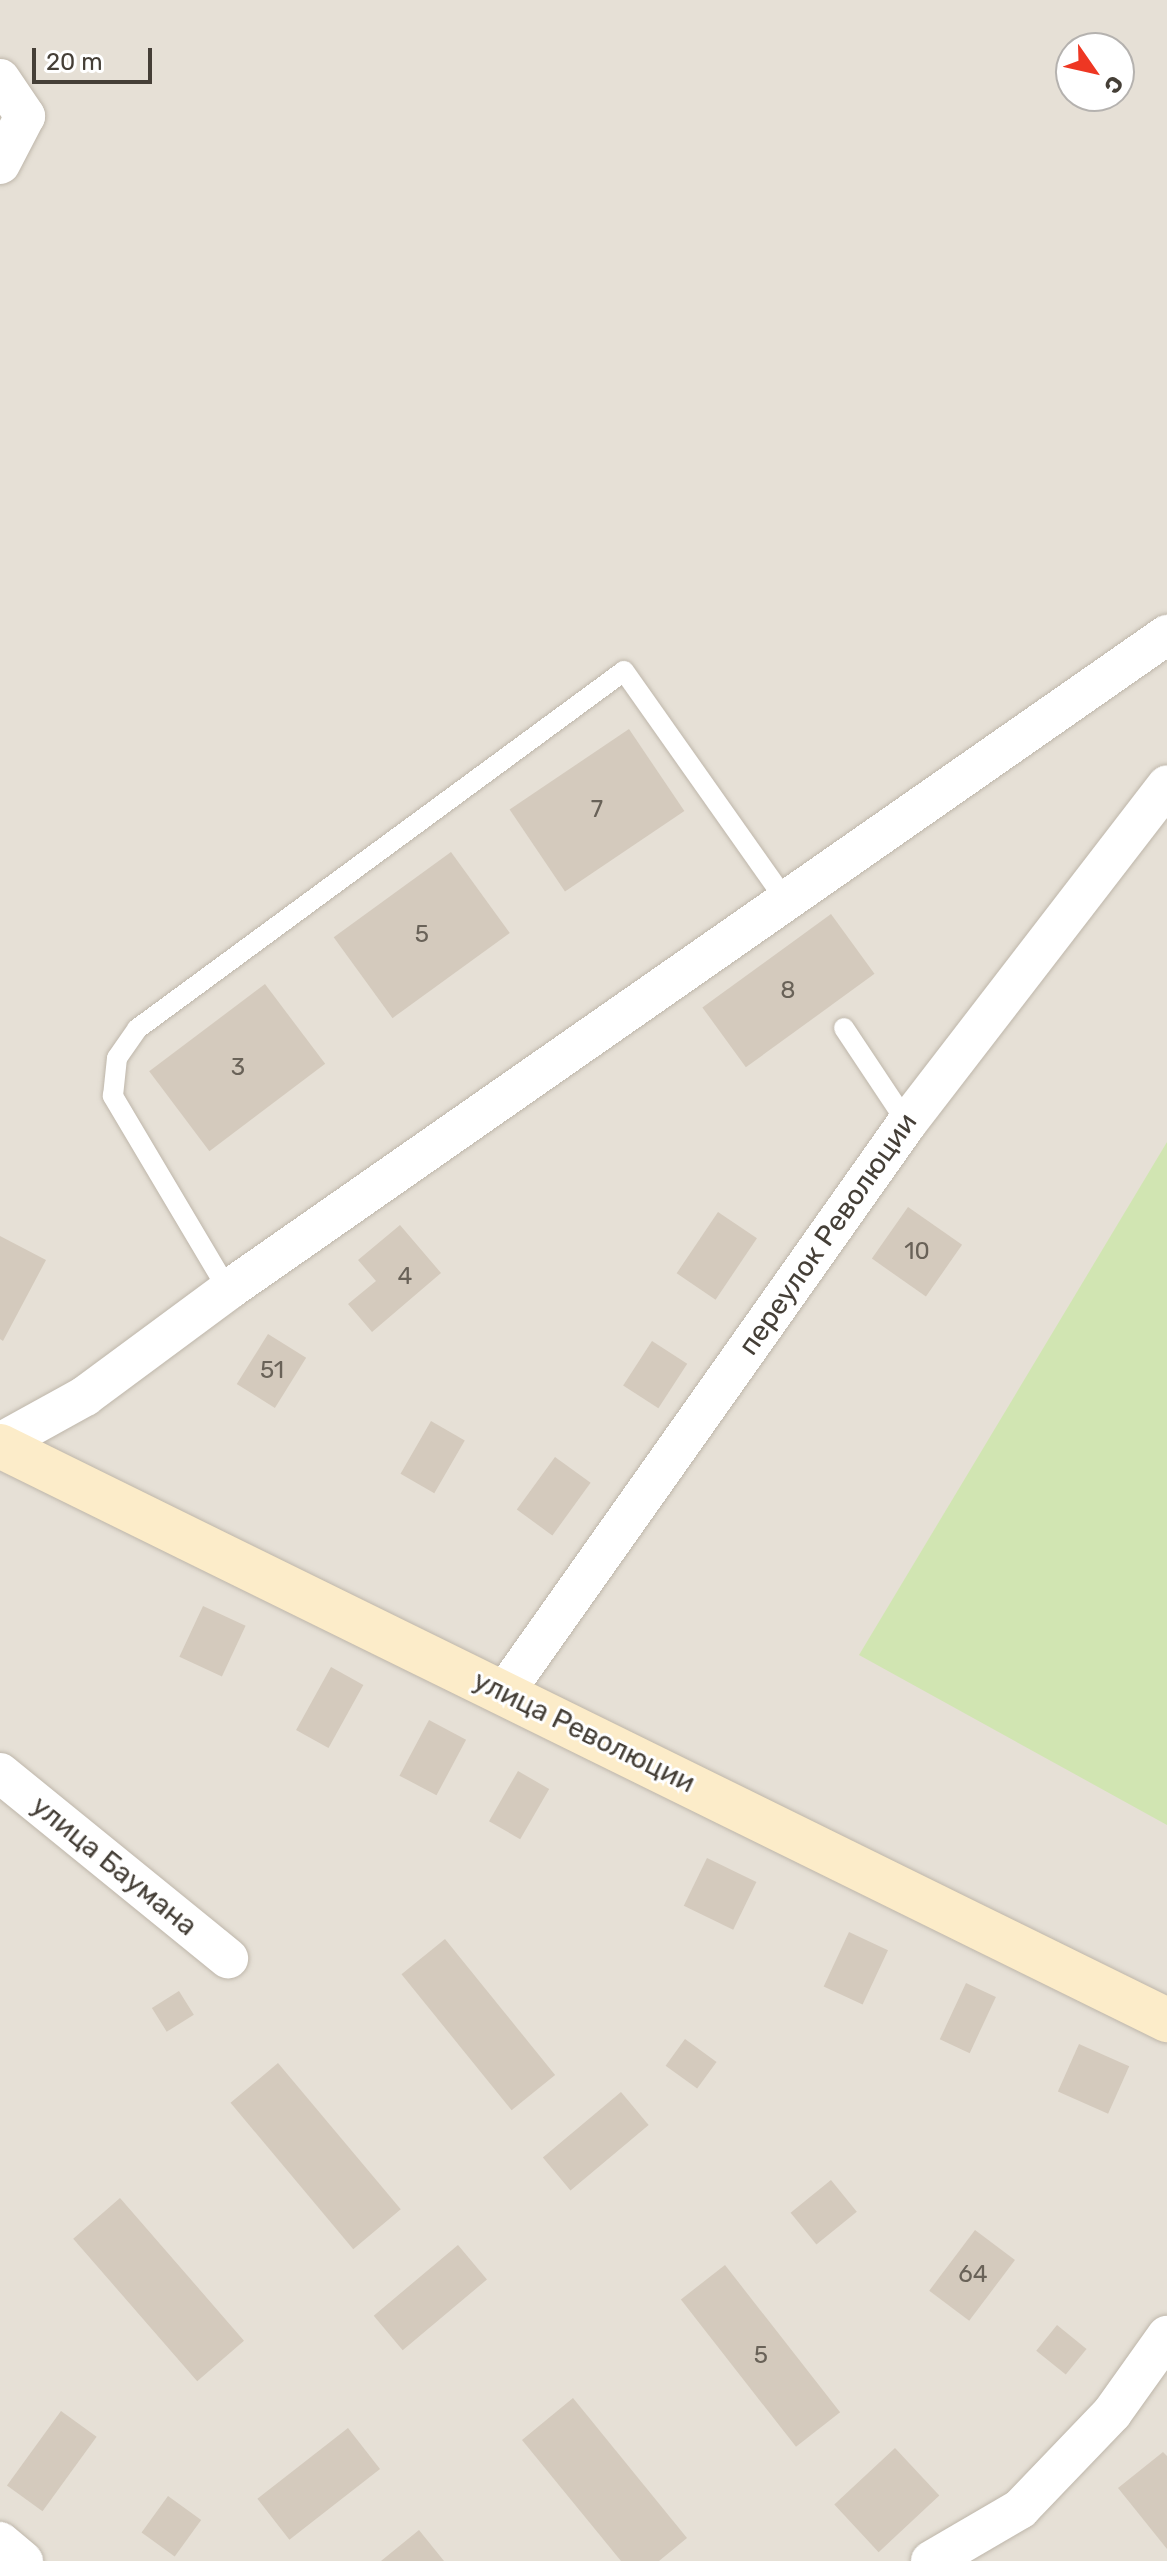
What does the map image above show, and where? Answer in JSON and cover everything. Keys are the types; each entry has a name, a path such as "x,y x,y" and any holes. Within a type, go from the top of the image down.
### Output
{"street":[{"path":"0,79 25,116 0,164"},
{"path":"0,1444 85,1396 228,1290 1164,645"},
{"name":"переулок Революции","path":"504,1693 907,1123 1167,785"},
{"name":"улица Революции","path":"0,1444 1167,2020"},
{"name":"улица Баумана","path":"0,1773 228,1958"},
{"path":"931,2561 1020,2509 1112,2413 1167,2336"},
{"path":"0,2542 23,2561"}],"lane":[{"path":"228,1290 113,1096 117,1058 137,1029 624,671 787,902"},
{"path":"844,1028 907,1123"}],"shaded area":[{"path":"0,0 1167,0 1167,2561 0,2561"}],"green space":[{"path":"1167,1142 1167,1825 859,1655"}],"building":[{"path":"629,729 684,811 565,892 510,810"},
{"path":"451,852 510,933 392,1018 334,937"},
{"path":"831,914 874,974 746,1067 702,1007"},
{"path":"265,984 325,1064 209,1151 149,1071"},
{"path":"908,1207 962,1245 926,1296 872,1259"},
{"path":"718,1212 757,1238 716,1300 677,1273"},
{"path":"400,1225 441,1273 372,1332 348,1304 376,1281 358,1260"},
{"path":"0,1236 46,1260 3,1341 0,1339"},
{"path":"268,1334 306,1358 275,1408 237,1384"},
{"path":"652,1341 687,1364 658,1408 623,1385"},
{"path":"431,1421 465,1440 434,1493 400,1474"},
{"path":"555,1457 591,1483 552,1535 517,1510"},
{"path":"203,1606 246,1626 222,1677 179,1657"},
{"path":"331,1667 363,1685 328,1748 296,1730"},
{"path":"429,1720 466,1740 437,1795 399,1776"},
{"path":"518,1771 549,1789 520,1839 489,1821"},
{"path":"707,1858 756,1882 733,1930 684,1906"},
{"path":"849,1932 888,1950 863,2005 824,1986"},
{"path":"445,1939 555,2075 512,2110 401,1974"},
{"path":"966,1983 996,1997 970,2053 940,2039"},
{"path":"179,1991 194,2015 167,2032 152,2008"},
{"path":"685,2039 717,2062 697,2089 666,2066"},
{"path":"1079,2044 1129,2066 1108,2114 1058,2092"},
{"path":"278,2063 401,2209 353,2249 231,2103"},
{"path":"621,2092 649,2125 571,2191 543,2158"},
{"path":"831,2180 857,2212 816,2245 791,2213"},
{"path":"120,2198 244,2341 197,2381 73,2239"},
{"path":"975,2230 1015,2260 969,2321 929,2291"},
{"path":"458,2245 487,2279 403,2350 374,2316"},
{"path":"725,2265 840,2412 796,2447 681,2299"},
{"path":"1057,2325 1087,2349 1066,2375 1036,2351"},
{"path":"573,2398 687,2538 659,2561 621,2561 522,2440"},
{"path":"61,2411 97,2437 43,2511 7,2485"},
{"path":"348,2428 380,2469 289,2540 257,2499"},
{"path":"895,2448 939,2496 879,2552 834,2505"},
{"path":"1163,2452 1167,2456 1167,2549 1118,2488"},
{"path":"168,2496 201,2520 175,2557 142,2532"},
{"path":"419,2530 444,2561 381,2561"}]}
